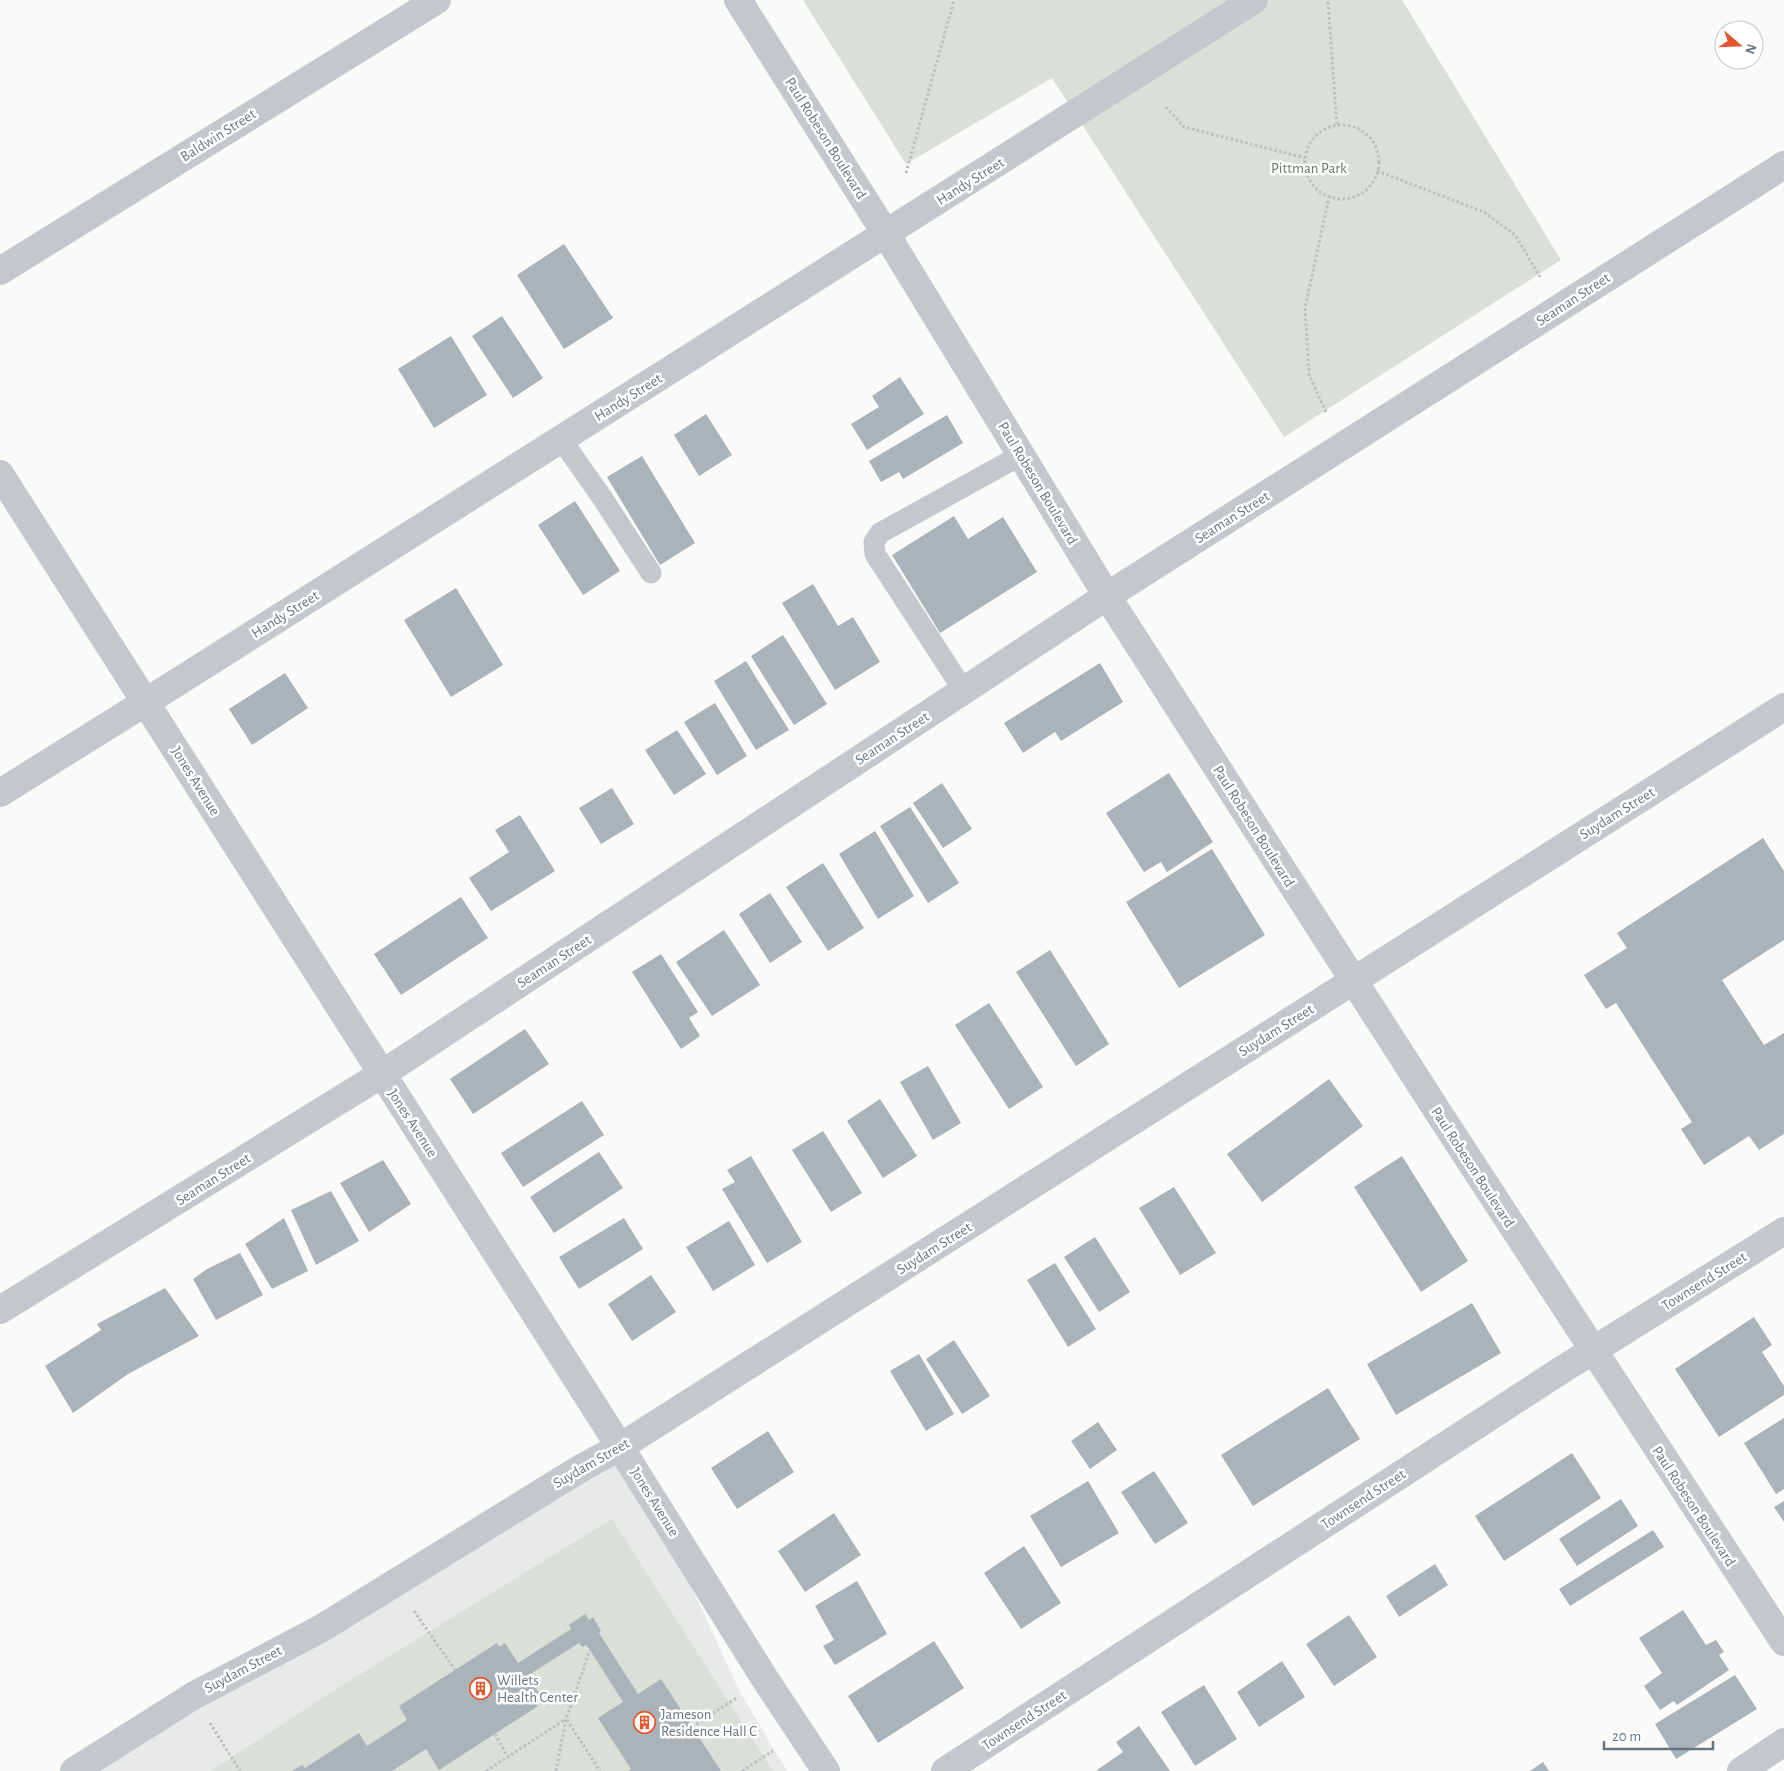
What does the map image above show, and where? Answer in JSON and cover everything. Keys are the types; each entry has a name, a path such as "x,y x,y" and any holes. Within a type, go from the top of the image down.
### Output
{"street":[{"name":"Baldwin Street","path":"0,270 437,0"},
{"name":"Paul Robeson Boulevard","path":"738,0 886,234 1107,596 1353,981 1784,1642"},
{"name":"Handy Street","path":"0,793 1254,0"},
{"name":"Seaman Street","path":"0,1310 382,1074 1107,596 1784,165"},
{"name":"Jones Avenue","path":"0,474 620,1447 765,1679 826,1771"},
{"name":"Suydam Street","path":"74,1771 193,1696 322,1628 583,1466 620,1447 1784,707"},
{"name":"Townsend Street","path":"945,1771 1592,1350 1784,1231"},
{"path":"1741,1771 1784,1742"}],"lane":[{"path":"561,439 651,573"},
{"path":"964,691 875,554 874,542 880,533 1021,454"}],"path":[{"path":"906,173 954,0"},
{"path":"1328,2 1337,126"},
{"path":"1166,107 1184,127 1305,158"},
{"path":"1348,126 1360,130 1369,137 1376,147 1379,159 1377,171 1368,187 1353,197 1341,199 1329,197 1310,182 1305,158 1308,146 1325,129 1348,126"},
{"path":"1377,171 1484,212 1516,236 1540,277"},
{"path":"1326,412 1309,375 1305,308 1329,197"},
{"path":"395,1583 455,1670"},
{"path":"556,1771 566,1719 590,1650"},
{"path":"692,1727 765,1679"},
{"path":"193,1696 240,1771"},
{"path":"486,1771 566,1719"},
{"path":"566,1719 600,1771"},
{"path":"495,1734 508,1757"}],"shaded area":[{"path":"620,1447 647,1490 740,1692 787,1771 85,1771"}],"green space":[{"name":"Pittman Park","path":"803,0 1402,0 1561,260 1284,437 1052,78 906,164"},
{"path":"612,1519 773,1771 211,1771 333,1691"}],"building":[{"path":"564,244 613,318 564,349 517,275"},
{"path":"502,316 543,378 513,398 472,336"},
{"path":"451,336 487,395 434,428 398,369"},
{"path":"900,377 924,414 867,450 851,424 879,407 872,396"},
{"path":"706,414 732,455 699,476 674,435"},
{"path":"947,415 963,443 903,479 899,472 881,482 869,461"},
{"path":"642,456 695,543 660,565 607,477"},
{"path":"575,501 620,571 583,595 538,525"},
{"path":"954,516 968,539 1003,517 1037,572 940,633 892,555"},
{"path":"813,584 838,626 853,617 880,662 835,690 782,603"},
{"path":"456,588 503,665 451,697 404,620"},
{"path":"783,635 827,704 794,725 751,656"},
{"path":"746,661 789,730 756,750 714,681"},
{"path":"1100,663 1123,702 1061,741 1055,732 1023,753 1004,723"},
{"path":"285,673 308,708 252,745 229,709"},
{"path":"715,703 747,756 717,775 684,722"},
{"path":"677,730 706,774 674,795 645,750"},
{"path":"1169,773 1213,842 1167,872 1161,862 1144,872 1106,813"},
{"path":"942,783 972,829 943,848 913,803"},
{"path":"612,788 634,824 601,844 579,808"},
{"path":"910,807 959,883 928,903 880,826"},
{"path":"520,815 555,871 491,911 469,878 509,852 495,830"},
{"path":"875,831 914,896 878,919 839,854"},
{"path":"1763,838 1784,871 1784,940 1722,980 1764,1045 1784,1033 1784,1134 1759,1150 1749,1136 1704,1165 1681,1129 1692,1122 1616,1003 1606,1009 1584,975 1627,948 1617,933"},
{"path":"1212,849 1265,935 1179,988 1126,902"},
{"path":"823,863 864,928 828,951 786,887"},
{"path":"770,893 802,942 770,963 739,914"},
{"path":"461,897 488,938 401,995 374,954"},
{"path":"724,930 760,985 712,1016 676,962"},
{"path":"1050,950 1109,1044 1076,1066 1016,972"},
{"path":"661,954 698,1012 689,1018 700,1036 681,1049 632,972"},
{"path":"989,1003 1043,1087 1009,1109 955,1025"},
{"path":"525,1029 549,1064 473,1114 450,1079"},
{"path":"928,1066 961,1123 933,1140 900,1082"},
{"path":"1329,1079 1363,1126 1262,1202 1227,1154"},
{"path":"880,1099 917,1156 883,1178 847,1121"},
{"path":"582,1101 604,1135 523,1187 501,1153"},
{"path":"823,1131 862,1193 831,1212 792,1150"},
{"path":"599,1152 623,1188 554,1233 530,1197"},
{"path":"751,1156 802,1242 767,1263 722,1189 735,1182 727,1170"},
{"path":"1402,1156 1468,1261 1421,1292 1354,1187"},
{"path":"383,1160 411,1204 369,1232 340,1183"},
{"path":"1174,1187 1216,1253 1180,1275 1139,1208"},
{"path":"331,1191 359,1241 316,1265 291,1210"},
{"path":"284,1218 308,1271 272,1289 245,1244"},
{"path":"624,1218 643,1249 579,1289 559,1257"},
{"path":"729,1221 755,1265 713,1291 686,1247"},
{"path":"1095,1237 1130,1292 1099,1312 1064,1257"},
{"path":"240,1253 263,1295 216,1320 193,1279 207,1269"},
{"path":"1055,1263 1096,1329 1068,1347 1027,1280"},
{"path":"651,1275 676,1312 632,1341 608,1304"},
{"path":"165,1288 199,1336 128,1374 73,1413 45,1366 101,1330 97,1324"},
{"path":"1472,1303 1501,1353 1396,1415 1367,1364"},
{"path":"1754,1317 1772,1345 1762,1352 1784,1386 1784,1395 1719,1437 1675,1369"},
{"path":"954,1340 990,1396 962,1414 926,1359"},
{"path":"919,1354 954,1414 926,1431 890,1371"},
{"path":"1328,1388 1360,1439 1253,1506 1221,1455"},
{"path":"1784,1418 1784,1489 1776,1494 1744,1443"},
{"path":"1098,1422 1117,1450 1090,1469 1071,1441"},
{"path":"768,1431 794,1472 737,1509 711,1468"},
{"path":"1572,1453 1601,1498 1504,1561 1475,1516"},
{"path":"1154,1471 1188,1523 1155,1544 1121,1492"},
{"path":"1088,1481 1119,1533 1061,1567 1030,1516"},
{"path":"1621,1499 1638,1526 1577,1566 1559,1539"},
{"path":"1784,1501 1784,1522 1774,1507"},
{"path":"834,1513 861,1555 805,1592 778,1551"},
{"path":"1653,1530 1664,1547 1570,1606 1559,1589"},
{"path":"1024,1546 1061,1603 1021,1629 984,1573"},
{"path":"1435,1564 1448,1585 1399,1617 1386,1596"},
{"path":"857,1581 887,1634 835,1665 823,1646 834,1640 815,1606"},
{"path":"1683,1610 1706,1645 1716,1640 1724,1652 1719,1655 1729,1670 1677,1705 1674,1701 1660,1710 1644,1686 1662,1673 1639,1638"},
{"path":"585,1614 589,1620 593,1617 601,1631 599,1633 638,1694 661,1679 721,1771 628,1771 631,1769 598,1718 623,1702 590,1650 586,1645 582,1647 579,1643 527,1676 539,1693 532,1697 538,1706 439,1770 426,1749 392,1771 292,1771 302,1765 305,1768 359,1733 367,1746 407,1720 399,1706 497,1643 500,1647 505,1643 518,1663 571,1629 569,1625"},
{"path":"1349,1615 1377,1657 1334,1686 1306,1644"},
{"path":"934,1641 964,1688 878,1743 848,1696"},
{"path":"1282,1661 1305,1697 1259,1727 1237,1692"},
{"path":"1735,1675 1757,1709 1676,1759 1655,1724"},
{"path":"1204,1685 1237,1739 1195,1766 1161,1712"},
{"path":"1139,1726 1170,1771 1098,1771 1123,1752 1116,1742"},
{"path":"1543,1762 1549,1771 1530,1771"}],"place":[{"name":"Willets Health Center","path":"481,1689"},
{"name":"Jameson Residence Hall C","path":"645,1723"}]}
